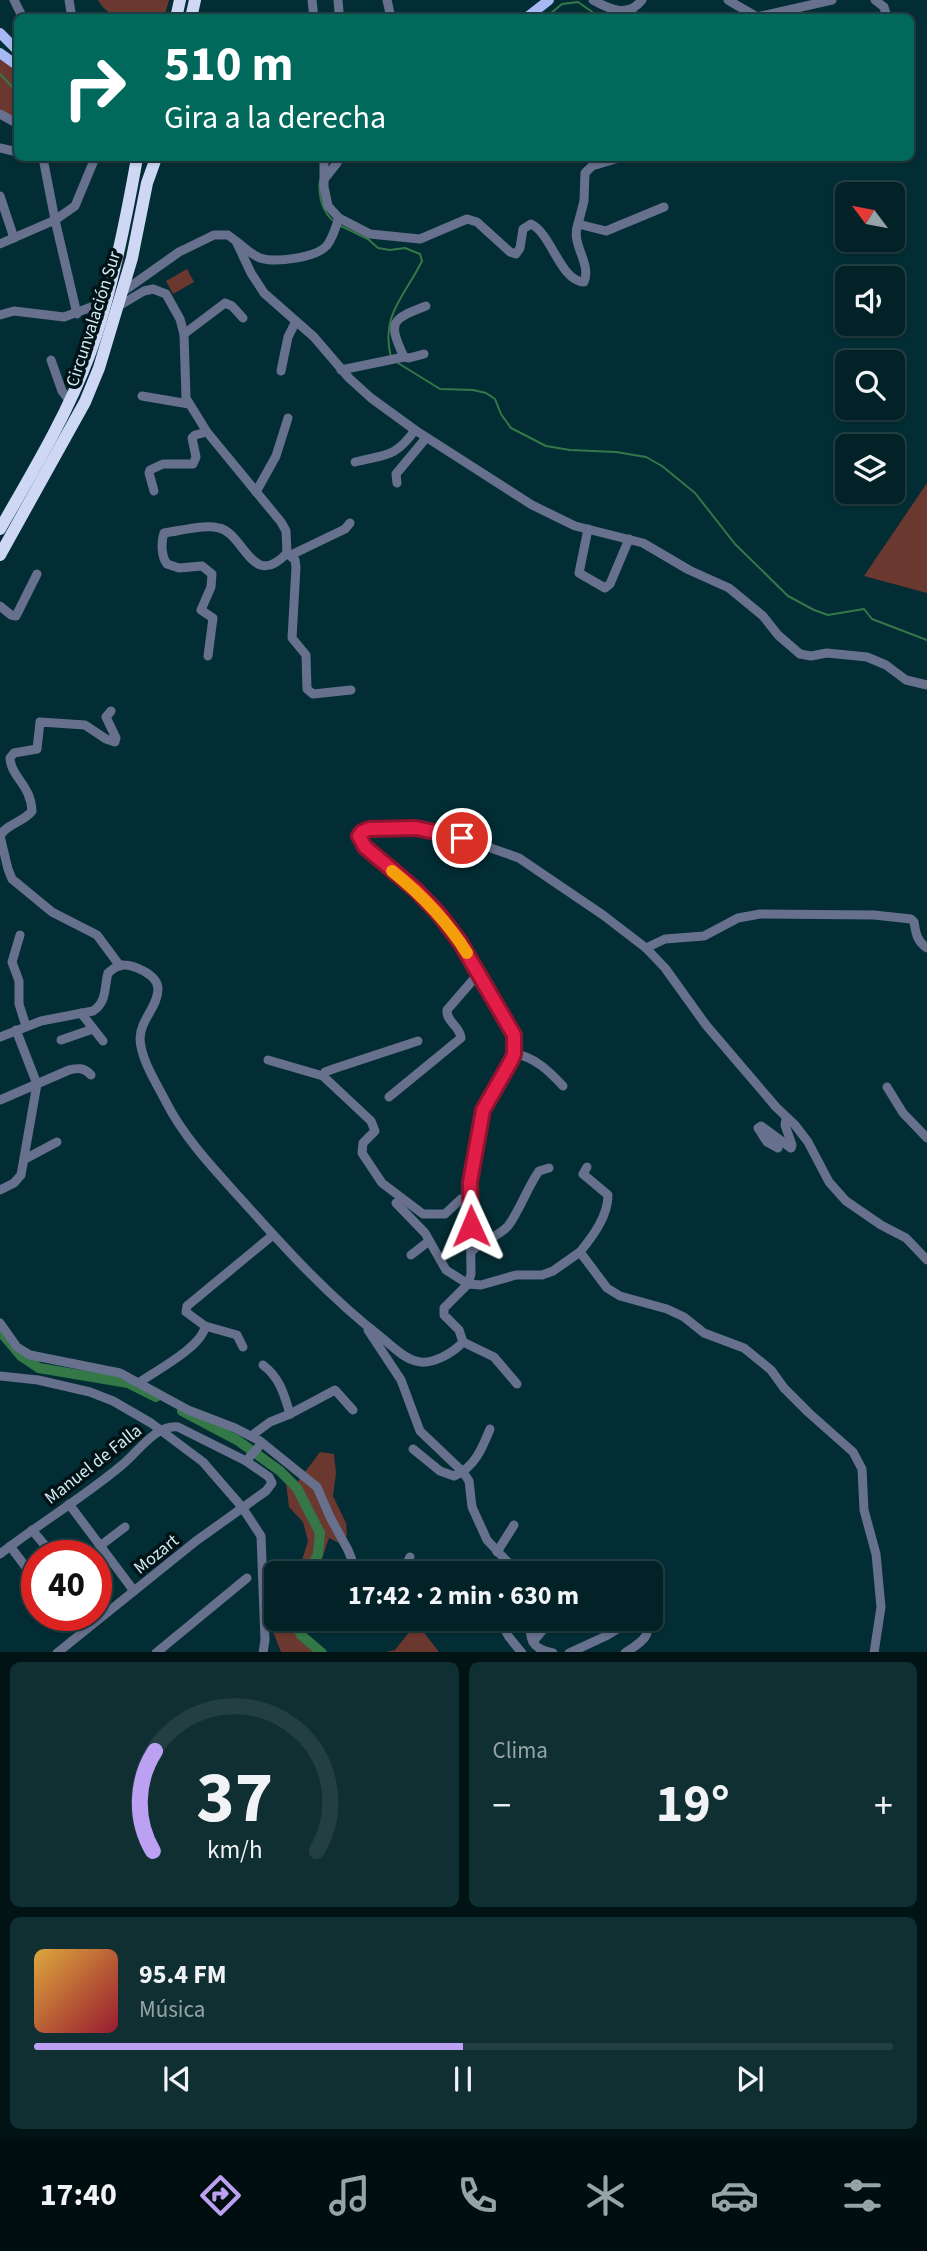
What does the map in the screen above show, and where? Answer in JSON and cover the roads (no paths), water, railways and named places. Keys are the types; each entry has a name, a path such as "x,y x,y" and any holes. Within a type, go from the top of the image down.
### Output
{"highway":[{"name":"Circunvalación Sur","path":"0,555 85,402 99,368 136,161"},
{"name":"Circunvalación Sur","path":"0,529 69,400 111,305 121,293 155,161"}],"main road":[{"path":"531,14 545,2"},
{"path":"0,33 14,47"},
{"path":"0,52 14,63"}],"street":[{"path":"338,0 339,12"},
{"path":"593,0 616,11 637,4"},
{"path":"728,0 753,14"},
{"path":"771,14 832,0"},
{"path":"875,0 884,7 886,14"},
{"path":"0,148 13,151"},
{"path":"44,161 77,314"},
{"path":"0,244 55,220 75,206 94,161"},
{"path":"324,161 324,187 328,206 337,222 370,234 420,239 467,219 477,222 514,254 520,248 523,229 531,223 539,229 567,271 580,282 584,282 587,274 576,238 584,201 585,173 593,166 609,161"},
{"path":"326,177 338,161"},
{"path":"0,196 14,238"},
{"path":"578,223 606,232 664,207"},
{"path":"121,293 179,252 214,235 222,234 236,241 258,257 289,259 320,251 328,244 337,222"},
{"path":"236,241 251,274 264,293 314,337 341,370 371,398 426,438 532,505 575,526 643,543 690,570 729,588 763,616 778,635 800,654 811,656 827,653 867,657 886,665 906,680 927,685"},
{"path":"132,258 132,271 137,275 148,274"},
{"path":"0,315 14,311 64,317 111,305 144,291 160,290 173,305 184,334 185,392 189,404 207,432 286,531 289,554 296,567 292,638 306,655 307,689 313,694 351,690"},
{"path":"184,334 225,303 232,306 243,318"},
{"path":"396,359 396,319 426,306"},
{"path":"281,371 288,337 296,321"},
{"path":"341,370 424,354"},
{"path":"51,360 62,391 69,400"},
{"path":"142,397 189,404"},
{"path":"256,492 276,456 288,418"},
{"path":"355,462 395,452 415,430"},
{"path":"154,491 150,470 163,464 193,464 196,457 192,439 195,435 207,432"},
{"path":"397,483 396,474 426,438"},
{"path":"208,656 213,618 201,610 211,587 212,574 202,566 179,568 167,564 163,552 164,533 217,527 230,534 250,559 269,565 345,529 350,523"},
{"path":"587,529 579,573 605,588 610,584 629,539"},
{"path":"0,606 16,616 37,574"},
{"path":"111,711 106,717 116,738 115,742 85,725 40,722 37,749 14,753 10,758 12,767 29,794 32,811 4,830 0,836 12,879 52,912 97,935 120,966"},
{"path":"517,1384 494,1357 463,1342 458,1330 444,1315 444,1308 468,1284 471,1274 470,1182 483,1110 514,1054 514,1035 479,973 439,914 416,890 360,842 359,836 362,832 381,828 416,828 462,838 519,858 603,915 646,948 664,968 706,1025 794,1125 807,1142 829,1182 846,1201 906,1238 927,1261"},
{"path":"646,948 665,939 704,936 738,918 760,914 874,915 911,919 915,922 920,944 927,948"},
{"path":"20,935 12,962 19,981 19,1004 26,1026"},
{"path":"0,1037 26,1026 93,1011 104,999 108,973 120,966 136,968 157,982 158,991 140,1038 151,1073 187,1137 273,1235 330,1293 399,1351 425,1363 448,1354 463,1342"},
{"path":"389,1097 461,1038 461,1034 447,1016 447,1010 479,973"},
{"path":"81,1013 103,1041"},
{"path":"61,1040 93,1029"},
{"path":"0,1191 18,1179 25,1159 37,1084 16,1030"},
{"path":"323,1076 325,1072 333,1069 418,1041"},
{"path":"514,1054 524,1056 546,1069 563,1086"},
{"path":"268,1060 323,1076 371,1121 374,1131 363,1143 362,1153 387,1187 418,1212 428,1215 446,1214 461,1199 470,1197"},
{"path":"0,1100 79,1068 87,1070 91,1075"},
{"path":"887,1087 903,1113 927,1138"},
{"path":"778,1148 767,1142 758,1128 761,1126 791,1148 786,1119"},
{"path":"25,1159 57,1142"},
{"path":"396,1203 418,1225 446,1270 468,1284 481,1285 516,1275 542,1275 553,1271 580,1252 608,1205 608,1195 583,1174 587,1167"},
{"path":"471,1252 502,1232 539,1171 549,1168"},
{"path":"243,1347 237,1335 205,1325 186,1312 187,1306 273,1235"},
{"path":"411,1255 429,1241"},
{"path":"580,1252 607,1288 620,1296 667,1308 704,1333 744,1348 771,1370 784,1388 853,1452 862,1469 864,1510 876,1554 881,1607 874,1652"},
{"path":"0,1323 17,1347 30,1355 120,1373 188,1410 251,1436 317,1487 352,1561"},
{"path":"140,1382 179,1356 204,1332 205,1325"},
{"path":"365,1325 401,1380 420,1431 463,1472 468,1481 472,1507 487,1540 505,1561"},
{"path":"263,1365 273,1373 282,1387 290,1414"},
{"path":"0,1376 38,1380 90,1392 133,1411 203,1462 242,1507 261,1536 265,1640 262,1652"},
{"path":"251,1436 270,1422 335,1390 353,1410"},
{"name":"Manuel de Falla","path":"0,1554 122,1465 160,1430 171,1426 248,1460 269,1477 272,1483 266,1491 242,1507"},
{"path":"413,1449 449,1475 463,1472 480,1452 490,1429"},
{"path":"248,1460 260,1445"},
{"path":"69,1504 96,1540"},
{"name":"Mozart","path":"58,1652 242,1507"},
{"path":"496,1552 514,1525"},
{"path":"108,1540 125,1527"},
{"path":"32,1530 40,1540"},
{"path":"10,1546 21,1561"},
{"path":"408,1561 410,1557"},
{"path":"112,1562 134,1591"},
{"path":"157,1652 247,1578"},
{"path":"506,1631 521,1652"},
{"path":"529,1631 533,1642 544,1651 551,1652"},
{"path":"533,1642 542,1631"},
{"path":"571,1652 614,1631"},
{"path":"627,1652 641,1643 648,1631"}],"waterway":[{"path":"550,14 562,4 578,2 595,14"},
{"path":"0,74 14,89"},
{"path":"320,180 322,203 335,222"},
{"path":"339,225 368,239 378,248 405,248 420,254 422,261 391,317 388,342 391,357"},
{"path":"398,363 440,389 486,393 495,399 511,428 546,446 646,457 662,466 695,493 735,544 788,596 828,615 864,609 872,619 927,640"},
{"path":"0,1331 21,1356 39,1368 128,1383 156,1397"},
{"path":"182,1411 237,1440 280,1471 297,1488 320,1533 315,1561"},
{"path":"299,1631 321,1652"}]}
